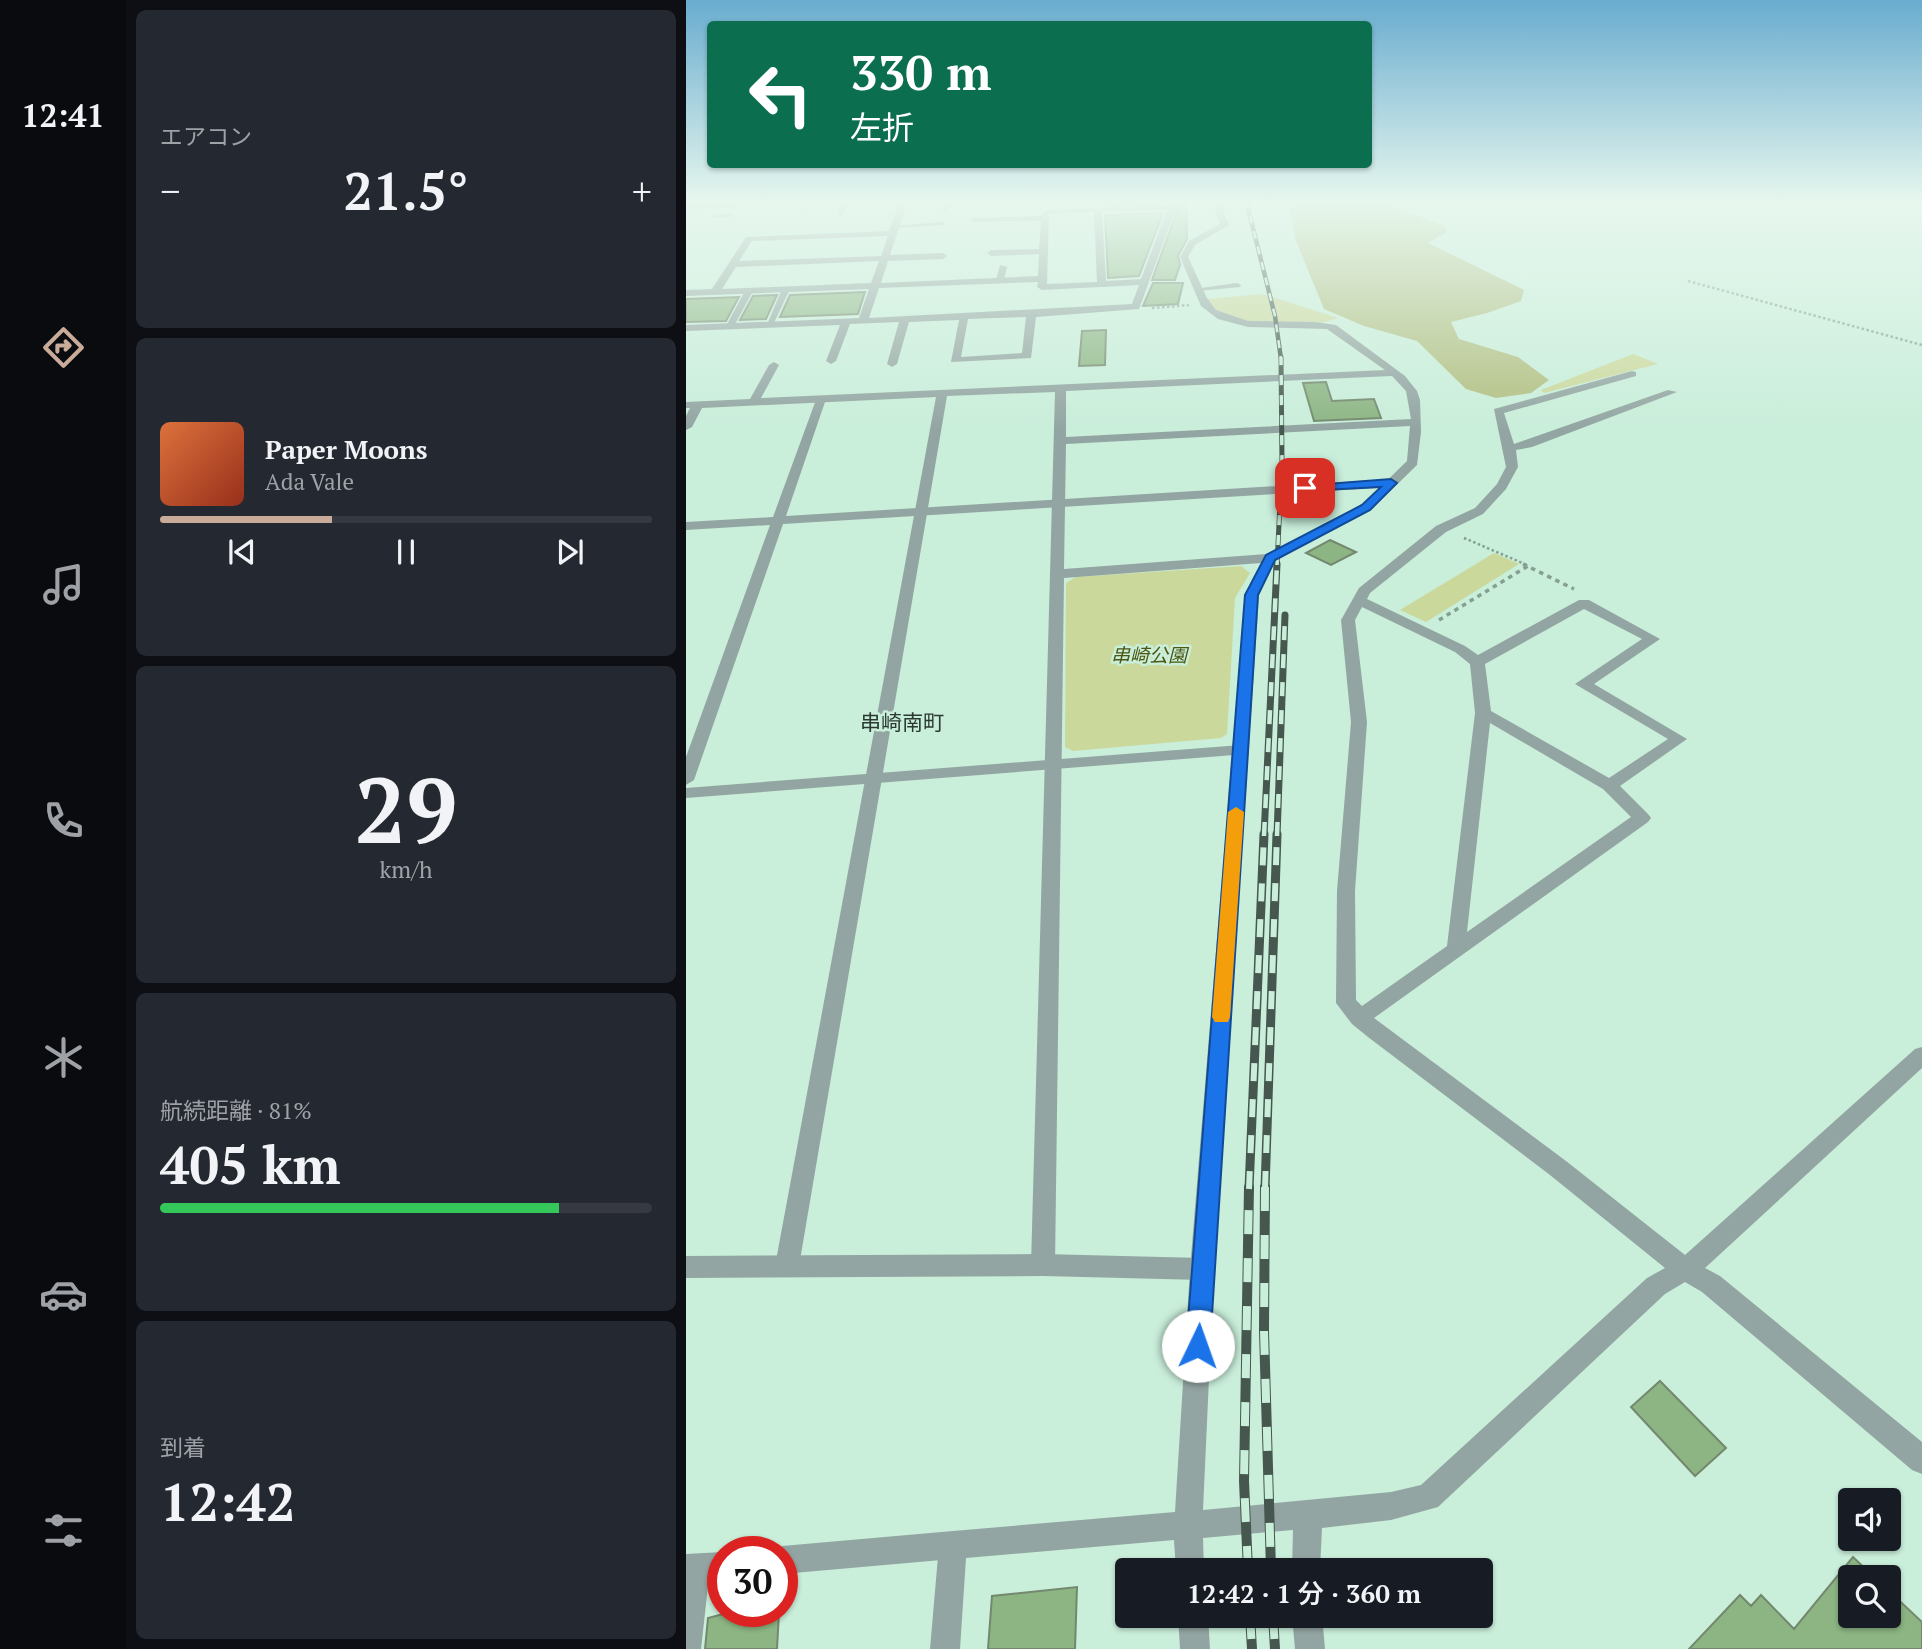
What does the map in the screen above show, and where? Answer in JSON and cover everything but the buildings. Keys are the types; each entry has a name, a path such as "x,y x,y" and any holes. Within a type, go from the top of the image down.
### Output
{"street":[{"path":"715,292 725,277"},
{"path":"863,321 878,277"},
{"path":"961,282 962,277"},
{"path":"1102,277 1102,284"},
{"path":"686,328 905,320 1136,307 1147,277"},
{"path":"1057,574 1270,558 1366,508 1413,462 1416,422 1413,398 1408,385 1331,326 1263,326 1222,317 1204,304 1195,277"},
{"path":"686,293 875,286 921,280 1004,284 1042,279 1042,286 1145,282"},
{"path":"942,293 944,283"},
{"path":"964,317 955,360 1027,356 1031,314"},
{"path":"892,364 905,320"},
{"path":"831,361 846,322"},
{"path":"1304,336 1331,326"},
{"path":"754,402 774,365"},
{"path":"686,427 692,405 1393,373"},
{"path":"1632,374 1498,411 1510,448 1512,467 1502,486 1479,510 1441,529 1364,591 1348,620 1359,722 1346,891 1346,1003 1359,1018 1558,1168 1685,1269 1710,1284 1922,1460"},
{"path":"1043,1265 1061,387"},
{"path":"1510,448 1528,445 1672,391"},
{"path":"787,1266 942,393"},
{"path":"686,780 821,398"},
{"path":"1060,441 1416,422"},
{"path":"686,526 1391,483"},
{"path":"1189,1558 1188,1525 1202,1269 1252,595 1270,558"},
{"path":"1359,600 1460,649 1477,662 1483,712 1456,948"},
{"path":"1477,662 1584,603 1653,639 1583,684 1679,738 1609,785"},
{"path":"1359,1018 1642,818 1609,785 1483,712"},
{"path":"686,793 1241,750"},
{"path":"798,1559 1308,1515 1391,1506 1427,1497 1656,1286 1710,1250 1922,1055"},
{"path":"686,1267 1043,1265 1202,1269"},
{"path":"1306,1558 1308,1515"},
{"path":"945,1649 953,1545"},
{"path":"686,1649 702,1567"},
{"path":"1194,1628 1195,1649"},
{"path":"1308,1628 1310,1649"}],"lane":[{"path":"1004,277 1004,284"},
{"path":"1198,289 1237,285"},
{"path":"769,325 786,289"},
{"path":"730,326 749,291"}],"path":[{"path":"1688,281 1922,345"},
{"path":"1140,309 1204,304"},
{"path":"1441,529 1528,566 1580,593 1584,603"},
{"path":"1423,630 1528,566"}],"green space":[{"path":"1311,277 1497,277 1524,290 1521,301 1451,322 1459,339 1518,357 1549,380 1531,393 1496,398 1466,389 1417,341 1364,326 1324,309"},
{"path":"1263,294 1338,318 1306,325 1272,326 1222,313 1208,306 1206,299"},
{"path":"1633,354 1658,364 1544,393 1541,390"},
{"path":"1494,553 1519,564 1426,622 1400,610"},
{"name":"串崎公園","path":"1241,566 1250,573 1235,598 1227,734 1221,738 1073,751 1065,747 1066,583 1076,577"}],"railway":[{"path":"1265,277 1275,316 1281,359"},
{"path":"1277,565 1282,462 1281,357"},
{"path":"1264,836 1277,564"},
{"path":"1277,836 1285,615"},
{"path":"1249,1189 1264,834"},
{"path":"1265,1189 1277,834"},
{"path":"1247,1558 1244,1481 1249,1187"},
{"path":"1265,1187 1264,1331 1271,1558"},
{"path":"1251,1628 1252,1649"},
{"path":"1274,1628 1275,1649"}],"slow traffic":[{"path":"1221,1017 1236,812"}],"district":[{"name":"串崎南町","path":"902,723"}],"route":[{"path":"1198,1346 1252,595 1270,558 1366,508 1391,483 1305,488"}]}
